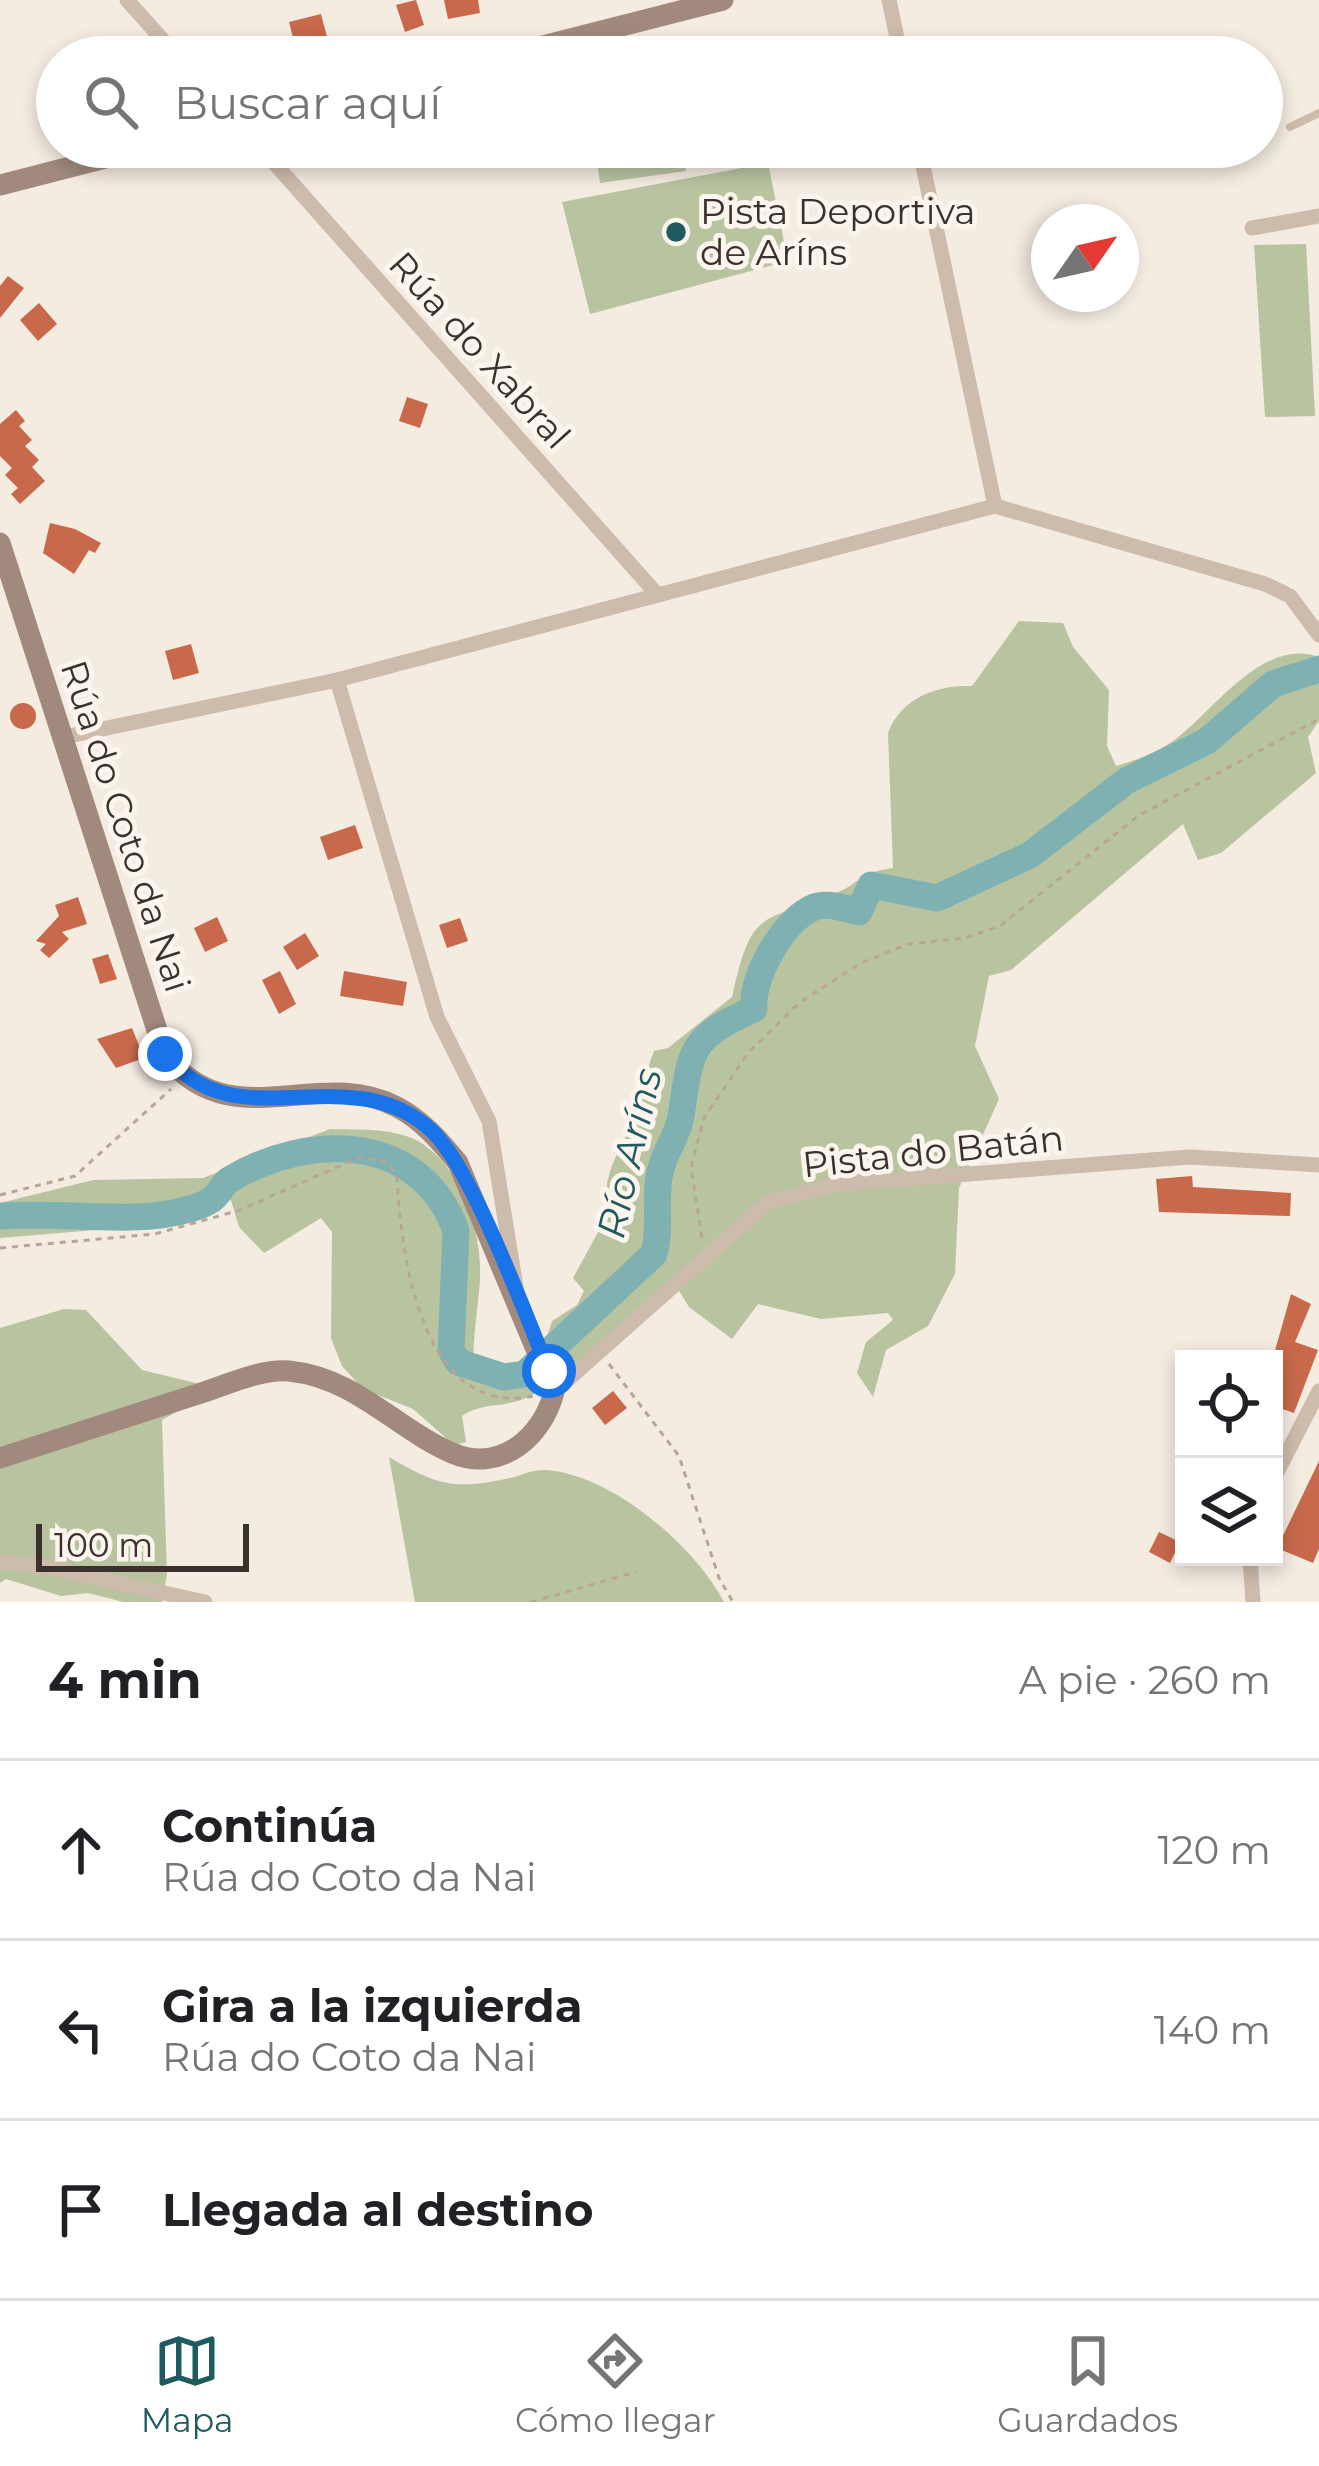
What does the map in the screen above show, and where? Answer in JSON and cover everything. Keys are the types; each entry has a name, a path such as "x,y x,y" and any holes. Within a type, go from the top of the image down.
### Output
{"street":[{"path":"127,0 159,36"},
{"path":"582,36 723,0"},
{"path":"889,0 897,36"},
{"path":"0,185 66,168"},
{"name":"Rúa do Xabral","path":"279,168 655,592"},
{"path":"924,168 994,506"},
{"path":"1252,228 1319,216"},
{"path":"64,737 337,680 655,592 994,506 1265,584 1290,596 1319,635"},
{"name":"Rúa do Coto da Nai","path":"0,543 165,1054 183,1077"},
{"path":"337,680 437,1017 489,1120 516,1296"},
{"path":"0,1458 286,1370 334,1382 383,1406 453,1454 482,1458 531,1441 547,1422 551,1382 528,1322 458,1163 433,1132 396,1106 357,1094 233,1098 183,1077"},
{"name":"Pista do Batán","path":"551,1382 599,1354 768,1202 839,1184 1190,1157 1319,1165"},
{"path":"1283,1461 1319,1391"},
{"path":"0,1562 38,1565 205,1602"},
{"path":"1251,1566 1253,1601"}],"lane":[{"path":"1290,128 1319,113"}],"path":[{"path":"706,1256 691,1167 704,1118 748,1053 800,1003 859,964 908,944 965,938 1000,926 1138,816 1319,719"},
{"path":"0,1196 75,1176 183,1077"},
{"path":"0,1247 155,1234 240,1210 360,1157 387,1162 397,1177 420,1310 445,1370 476,1393 518,1400 551,1382"},
{"path":"599,1354 680,1456 719,1578 734,1602"},
{"path":"531,1602 636,1572"}],"green space":[{"path":"598,168 686,171 600,183"},
{"name":"Pista Deportiva de Aríns","path":"742,168 769,168 788,261 590,314 562,202"},
{"path":"1306,244 1315,416 1265,417 1254,245"},
{"path":"1019,621 1063,623 1073,647 1109,690 1107,746 1116,766 1170,743 1259,666 1298,654 1319,657 1319,721 1308,737 1316,773 1221,853 1198,860 1183,824 1011,970 989,976 975,1046 999,1099 959,1188 955,1274 928,1326 886,1350 873,1397 857,1373 866,1342 893,1320 888,1313 821,1319 758,1304 732,1339 689,1307 679,1291 570,1369 556,1362 546,1340 552,1321 577,1305 584,1291 573,1278 608,1214 610,1170 639,1107 654,1051 668,1048 732,997 746,948 762,923 836,893 872,872 893,868 888,733 894,721 922,696 972,686"},
{"path":"330,1129 378,1130 423,1144 449,1170 467,1204 480,1260 474,1361 514,1365 528,1356 542,1388 521,1400 462,1416 466,1442 454,1445 413,1409 363,1389 342,1366 331,1338 332,1232 321,1218 264,1253 239,1227 231,1200 167,1224 0,1238 0,1203 93,1180 203,1178"},
{"path":"64,1309 86,1310 142,1370 196,1383 189,1405 162,1420 167,1574 162,1602 123,1602 88,1593 61,1596 6,1579 0,1583 0,1328"},
{"path":"389,1457 447,1483 491,1482 542,1470 597,1484 672,1537 724,1602 415,1602"}],"building":[{"path":"416,0 424,25 405,32 396,5"},
{"path":"444,0 478,0 480,13 448,19"},
{"path":"321,14 327,36 293,36 289,22"},
{"path":"8,276 24,288 0,318 0,286"},
{"path":"39,303 57,324 38,341 20,320"},
{"path":"407,397 428,404 420,428 399,421"},
{"path":"16,410 25,421 19,426 32,440 25,446 39,460 32,467 45,481 20,504 11,494 18,488 5,475 12,468 0,456 0,424"},
{"path":"50,523 101,543 95,553 89,550 74,574 43,553"},
{"path":"191,644 199,673 173,680 165,651"},
{"path":"23,703 36,716 23,729 10,716"},
{"path":"355,825 363,848 328,860 320,837"},
{"path":"78,897 87,924 62,932 69,939 49,958 40,950 46,944 36,941 59,916 55,905"},
{"path":"217,917 228,941 205,952 194,928"},
{"path":"460,918 468,941 447,948 439,925"},
{"path":"305,933 319,956 297,970 283,947"},
{"path":"108,954 117,979 100,984 92,959"},
{"path":"280,971 296,1004 279,1014 262,980"},
{"path":"344,971 407,982 403,1006 340,996"},
{"path":"132,1028 144,1058 116,1068 97,1039"},
{"path":"1192,1176 1193,1187 1291,1193 1290,1216 1159,1212 1156,1179"},
{"path":"1291,1294 1311,1304 1295,1342 1318,1350 1294,1413 1283,1409 1283,1350 1275,1350"},
{"path":"613,1391 627,1408 605,1425 592,1408"},
{"path":"1319,1461 1319,1549 1313,1563 1283,1550 1283,1536"},
{"path":"1159,1532 1175,1540 1170,1563 1149,1552"}],"waterway":[{"name":"Río Aríns","path":"0,1216 167,1214 207,1203 229,1180 293,1154 359,1150 390,1159 417,1175 439,1198 456,1231 451,1350 458,1362 504,1377 525,1374 654,1254 659,1179 679,1123 691,1060 705,1038 754,1009 763,968 779,939 799,917 822,906 859,912 871,885 937,898 1030,855 1126,781 1207,741 1273,684 1319,669"}],"place":[{"name":"Pista Deportiva de Aríns","path":"676,232"}],"route":[{"path":"165,1054 183,1077 207,1091 233,1098 357,1094 396,1106 433,1132 458,1163 549,1371"}]}
